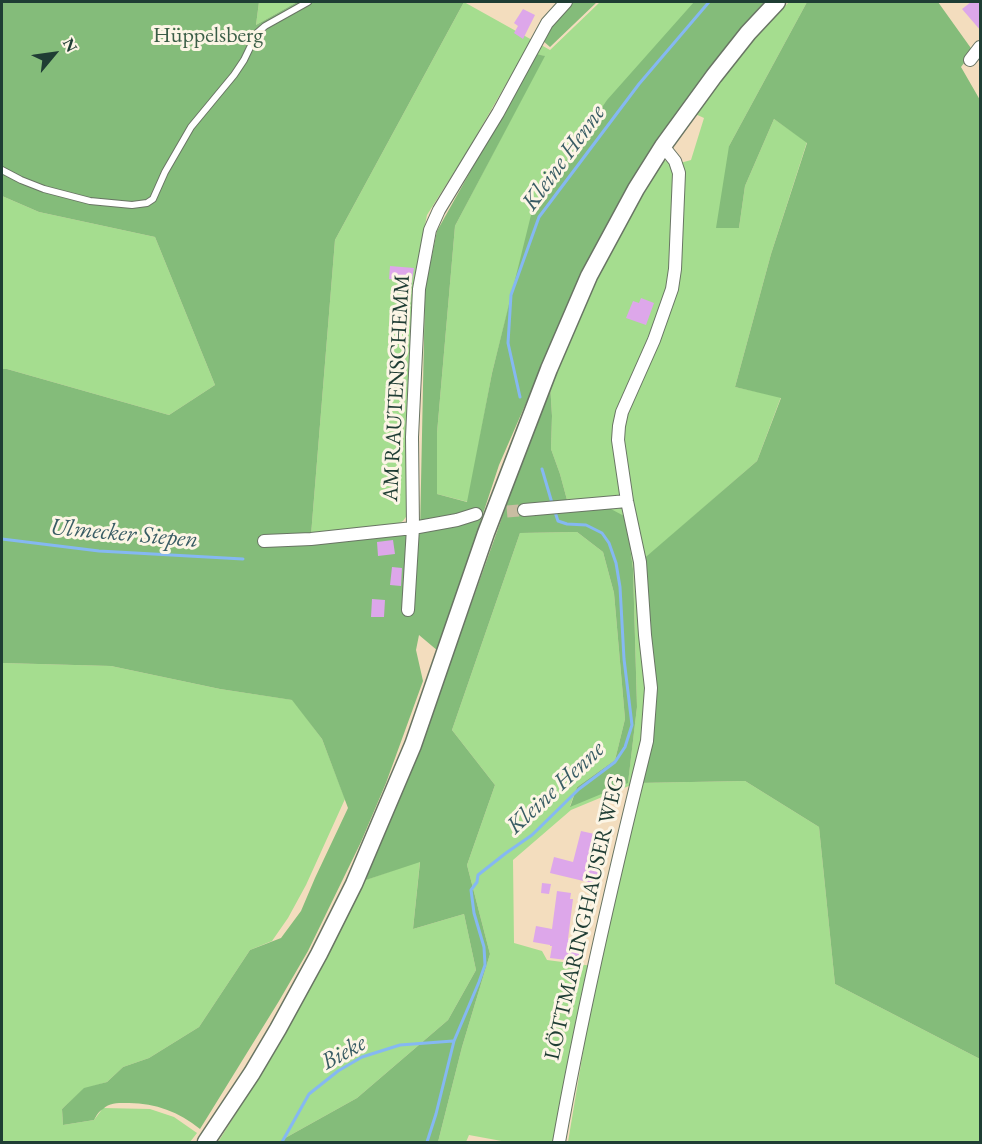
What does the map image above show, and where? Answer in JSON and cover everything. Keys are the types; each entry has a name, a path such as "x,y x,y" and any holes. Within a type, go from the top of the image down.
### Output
{"main road":[{"path":"206,1143 278,1029 354,884 413,745 486,532 549,369 598,258 663,146 729,56 777,2"}],"street":[{"name":"AM RAUTENSCHEMM","path":"413,528 412,437 419,289 430,230 439,210 498,113 547,23 566,2"},
{"path":"970,60 981,47"},
{"name":"LÖTTMARINGHAUSER WEG","path":"559,1143 593,966 647,741 651,700 650,668 640,562 627,501 618,441 622,412 669,300 675,269 679,173 675,161 663,146"},
{"path":"524,510 627,501"},
{"path":"264,541 311,539 413,528 476,514"},
{"path":"408,610 413,528"}],"lane":[{"path":"2,170 44,189 90,201 132,205 147,203 153,199 165,172 191,127 234,75 257,33 265,26 308,2"}],"green space":[{"name":"Hüppelsberg","path":"2,2 259,2 256,25 297,2 464,2 335,240 311,535 420,532 425,289 437,231 536,54 545,56 455,226 437,433 437,494 467,502 492,373 532,211 607,100 694,2 769,2 678,113 622,196 587,263 499,465 438,651 419,635 416,650 423,681 386,783 361,842 308,951 200,1129 183,1117 145,1104 113,1104 100,1111 94,1120 63,1125 62,1109 84,1088 107,1082 123,1067 149,1058 199,1027 250,950 281,938 301,911 348,808 322,739 292,700 220,689 111,666 2,663 2,369 169,415 215,385 155,237 39,212 2,196"},
{"path":"259,2 297,2 256,25"},
{"path":"464,2 550,50 600,2 696,2 533,211 492,373 468,502 437,494 437,433 455,226 544,56 524,53 427,215 423,235 408,514 403,521 394,526 311,535 335,240"},
{"path":"574,2 597,2 550,47 542,40 557,15"},
{"path":"789,2 807,2 729,146 739,228 745,186 774,119 807,142 771,254 735,387 781,397 757,461 640,563 649,668 637,783 745,781 819,827 835,984 980,1059 980,1142 568,1142 608,902 636,783 571,810 513,860 514,943 542,951 547,960 593,966 553,1142 507,1142 469,1135 466,1142 438,1142 462,1047 490,954 467,865 495,785 452,730 520,533 577,532 603,552 614,593 625,719 615,760 577,787 570,806 628,782 637,707 633,569 626,518 570,511 551,449 550,383 591,286 662,162 667,160 673,165 691,160 704,118 693,113 739,56"},
{"path":"807,2 938,2 973,51 961,67 980,100 980,1059 835,984 819,827 745,781 637,783 649,668 640,562 757,461 781,398 735,387 771,254 807,143 774,119 745,186 739,228 716,228 729,146"},
{"path":"2,196 39,212 155,237 215,385 169,415 2,369"},
{"path":"550,383 551,449 570,511 609,508 626,517 633,569 637,707 628,783 570,807 577,787 615,760 625,719 614,593 603,552 577,532 520,533 452,730 495,785 467,865 490,954 462,1047 438,1142 278,1142 357,1098 448,1020 476,970 464,914 413,929 420,862 360,882 401,791 448,669"},
{"path":"2,663 111,666 220,689 293,700 322,739 345,799 306,885 272,941 250,950 199,1027 149,1058 123,1067 107,1082 84,1089 62,1109 63,1125 94,1120 103,1108 150,1109 174,1117 197,1133 190,1142 2,1142"},
{"path":"420,861 413,929 464,914 476,970 448,1020 357,1098 278,1142 218,1142 261,1074 360,882"}],"building":[{"path":"971,2 981,4 981,31 962,9"},
{"path":"523,9 535,15 523,39 514,33 518,26 514,23"},
{"path":"390,266 414,268 411,286 398,285 399,280 389,279"},
{"path":"641,298 654,303 646,325 626,318 633,301 639,303"},
{"path":"393,540 395,554 378,556 377,542"},
{"path":"392,567 402,568 401,586 390,585"},
{"path":"372,599 385,600 384,617 371,617"},
{"path":"581,831 608,837 596,884 550,873 554,857 573,862"},
{"path":"542,883 551,884 549,894 541,893"},
{"path":"557,891 571,893 570,899 573,899 568,939 586,941 583,962 550,958 552,946 533,942 536,926 552,929"}],"waterway":[{"name":"Kleine Henne","path":"520,397 508,343 511,295 539,217 639,84 709,2"},
{"name":"Kleine Henne","path":"542,469 552,503"},
{"name":"Kleine Henne","path":"427,1142 454,1041 485,965 484,947 474,913 471,890 477,882 478,875 532,835 579,789 615,762 625,747 632,725 624,659 620,587 616,563 609,543 602,533 586,525 558,521 554,509"},
{"name":"Ulmecker Siepen","path":"2,539 99,551 243,559"},
{"name":"Bieke","path":"282,1142 309,1094 338,1071 362,1057 400,1045 453,1041"}],"tunnel":[{"path":"489,513 524,510"}]}
